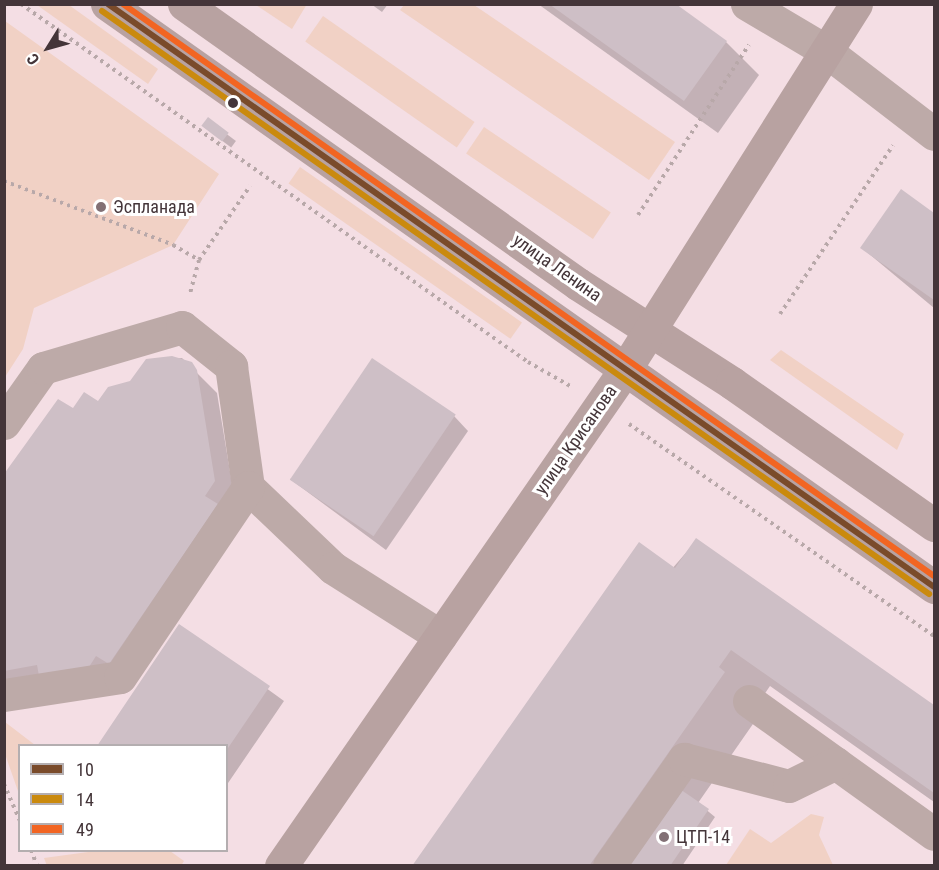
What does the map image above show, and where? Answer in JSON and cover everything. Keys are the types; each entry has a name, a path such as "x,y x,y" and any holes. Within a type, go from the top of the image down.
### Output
{"main road":[{"path":"107,4 624,371 934,587"},
{"name":"улица Ленина","path":"184,4 651,331 934,525"},
{"name":"улица Крисанова","path":"281,866 651,331 856,4"}],"lane":[{"path":"756,11 826,51 924,124"},
{"path":"4,423 43,368 182,327 231,366 248,488 333,568 440,636"},
{"path":"4,695 120,677 248,488"},
{"path":"749,701 934,834"},
{"path":"609,866 684,759 789,786 836,763"}],"path":[{"path":"21,4 555,376"},
{"path":"638,215 756,11"},
{"path":"780,314 924,124"},
{"path":"4,181 173,245 199,260"},
{"path":"182,327 199,260 250,186"},
{"path":"638,430 934,636"},
{"path":"4,784 18,816"}],"shaded area":[{"path":"256,4 307,4 292,29 256,5"},
{"path":"37,5 69,5 158,69 148,84"},
{"path":"404,5 474,5 675,142 649,180 400,10"},
{"path":"323,16 475,122 457,148 305,41"},
{"name":"Эспланада","path":"5,21 219,174 173,245 34,308 23,349 5,377"},
{"path":"484,127 611,213 593,239 466,154"},
{"path":"300,167 522,322 511,339 289,183"},
{"path":"781,350 904,434 897,450 770,360"},
{"path":"5,722 34,744 18,744 18,791 5,754"},
{"path":"811,814 824,817 819,835 833,865 726,865 750,829 771,843"},
{"path":"88,852 171,852 184,861 181,866 47,866 44,858"}],"building":[{"path":"549,4 676,4 727,41 684,101"},
{"path":"208,117 229,133 222,141 201,126"},
{"path":"901,189 934,213 934,300 860,248"},
{"path":"172,356 192,362 197,370 215,481 205,496 218,504 109,664 96,656 89,667 39,676 37,665 4,671 4,474 58,399 73,408 84,392 98,401 108,387 130,381 146,359"},
{"path":"372,358 456,414 374,536 290,480"},
{"path":"696,538 934,705 934,793 731,650 719,667 725,672 589,866 412,866 639,542 675,568"},
{"path":"179,624 270,686 228,748 228,744 98,744"},
{"name":"ЦТП-14","path":"674,785 709,809 670,866 619,866"}],"transit line":[{"name":"10","path":"108,4 934,587"},
{"name":"49","path":"123,4 934,576"},
{"name":"14","path":"102,11 929,594"}],"place":[{"name":"Эспланада","path":"101,207"},
{"name":"ЦТП-14","path":"664,837"}]}
